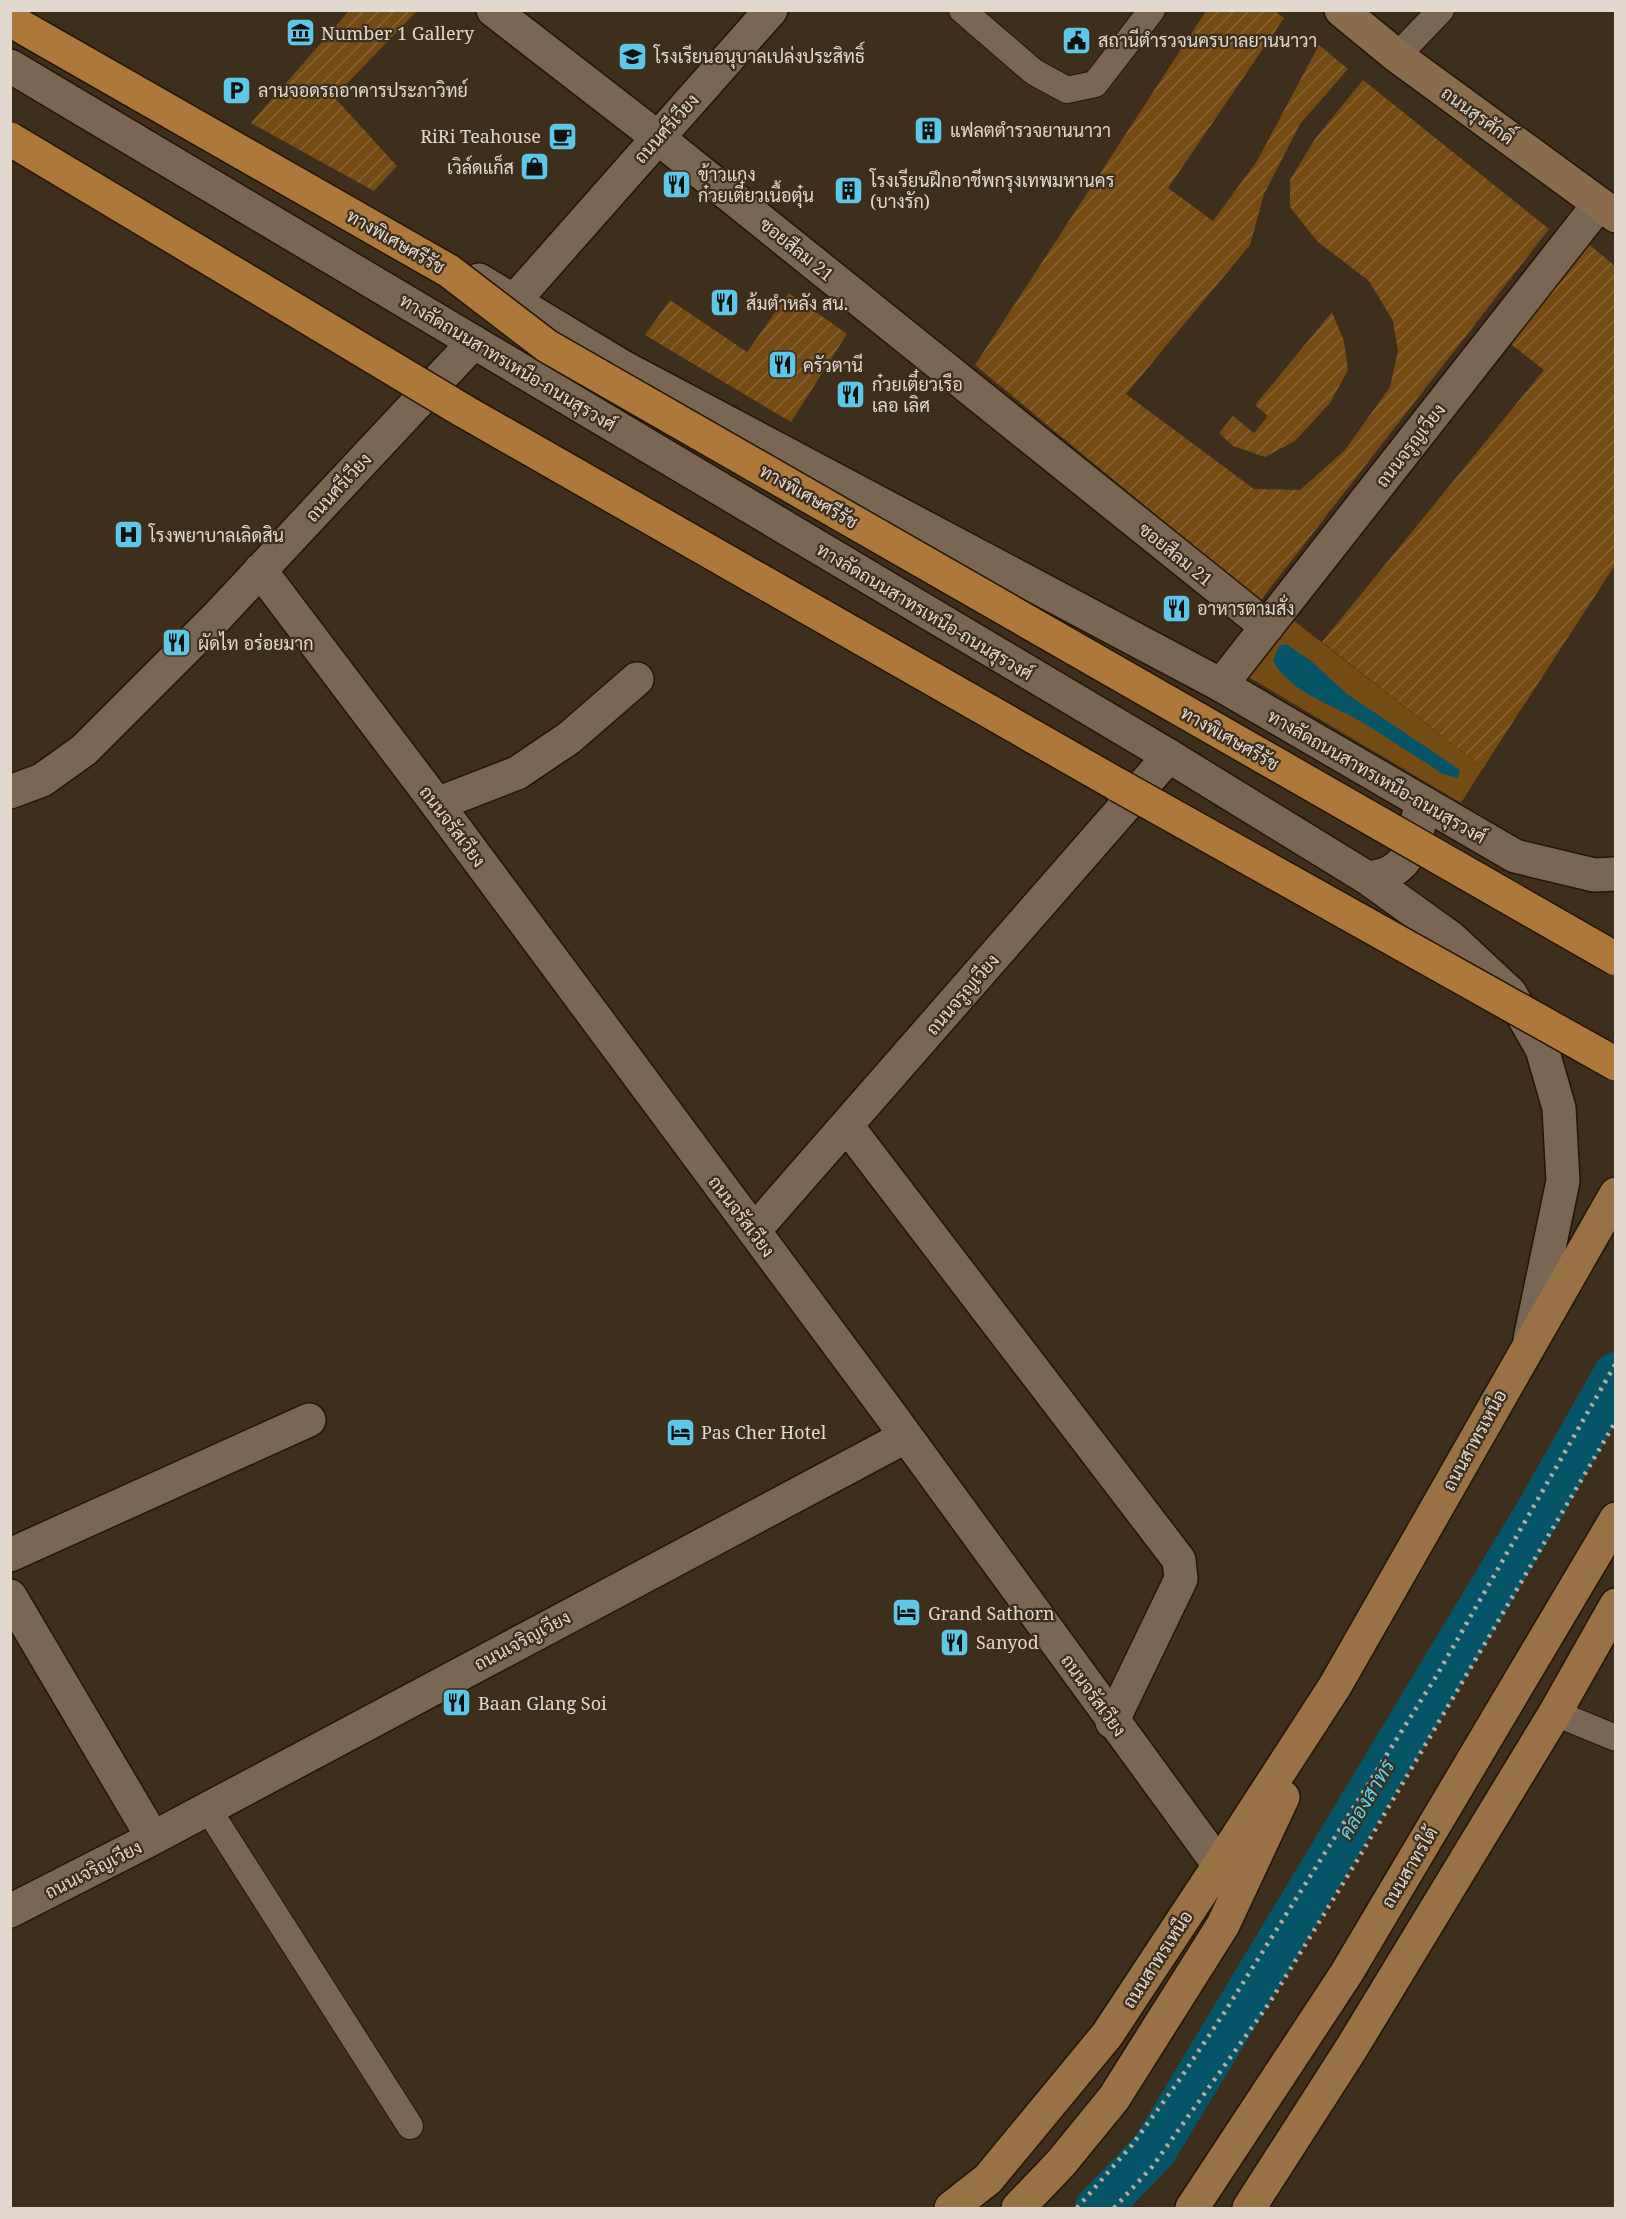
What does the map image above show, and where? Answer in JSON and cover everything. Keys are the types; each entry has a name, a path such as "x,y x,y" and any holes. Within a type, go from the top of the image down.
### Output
{"highway":[{"name":"ทางพิเศษศรีรัช","path":"10,20 449,271 547,346 1616,959"},
{"path":"10,139 462,410 1118,785 1616,1064"}],"main road":[{"name":"ถนนสุรศักดิ์","path":"1341,10 1397,56 1607,210"},
{"name":"ถนนสาทรเหนือ","path":"951,2208 988,2179 1107,2035 1219,1865 1335,1686 1616,1194"},
{"name":"ถนนสาทรใต้","path":"1192,2208 1346,1974 1616,1519"},
{"path":"1249,2208 1351,2049 1555,1713 1616,1605"},
{"name":"ถนนสาทรเหนือ","path":"1018,2208 1061,2163 1114,2098 1223,1925 1335,1686"}],"street":[{"name":"ทางลัดถนนสาทรเหนือ-ถนนสุรวงศ์","path":"20,10 623,367 1221,685 1515,856 1594,875 1616,874"},
{"name":"ซอยสีลม 21","path":"493,10 657,137 1267,627"},
{"name":"ถนนศรีเวียง","path":"514,301 771,10"},
{"name":"ทางลัดถนนสาทรเหนือ-ถนนสุรวงศ์","path":"10,66 1169,756 1369,879 1451,938 1510,993 1542,1049 1559,1108 1563,1181 1529,1344"},
{"name":"ถนนจรูญเวียง","path":"1221,685 1607,210"},
{"name":"ถนนศรีเวียง","path":"10,792 42,780 84,750 260,570 474,342"},
{"name":"ถนนจรัสเวียง","path":"260,570 754,1231 1219,1865"},
{"path":"437,804 517,773 569,738 637,680"},
{"name":"ถนนจรูญเวียง","path":"754,1231 1169,756"},
{"path":"1369,879 1391,872 1404,862 1420,828 1416,799"},
{"path":"847,1126 1179,1560 1180,1579 1112,1722"},
{"path":"10,1555 309,1420"},
{"name":"ถนนเจริญเวียง","path":"10,1911 208,1809 905,1437"},
{"path":"10,1596 153,1838"}],"lane":[{"path":"962,10 1034,72 1067,90 1095,84 1152,10"},
{"path":"1397,56 1441,10"},
{"path":"1555,1713 1616,1738"},
{"path":"208,1809 410,2126"}],"shaded area":[{"path":"349,11 417,11 334,97 397,166 374,191 251,123"},
{"path":"1206,11 1275,11 1284,18 1168,188 1213,221 1257,161 1319,45 1348,69 1300,124 1264,194 1250,245 1126,394 1254,489 1300,490 1345,450 1390,387 1398,351 1393,321 1369,281 1318,242 1290,207 1290,180 1315,139 1363,80 1549,229 1260,601 975,365"},
{"path":"1587,243 1615,266 1615,565 1483,768 1322,642 1544,370 1508,342"},
{"path":"789,293 847,334 791,422 645,335 670,300 747,352"},
{"path":"1332,312 1344,341 1348,370 1330,403 1295,441 1265,457 1233,446 1219,433 1233,416 1254,433 1268,416 1255,405"},
{"path":"1289,617 1483,768 1461,803 1247,676"}],"water":[{"path":"1286,644 1311,661 1347,694 1460,770 1458,778 1443,774 1360,721 1300,689 1280,672 1273,661 1279,646"}],"waterway":[{"name":"คลองสาทร","path":"1098,2208 1154,2150 1539,1511 1616,1375"}],"railway":[{"path":"1077,2208 1132,2145 1224,2013 1437,1675 1616,1363"},
{"path":"1114,2208 1152,2167 1270,2002 1358,1859 1616,1421"}],"place":[{"name":"Number 1 Gallery","path":"300,33"},
{"name":"สถานีตำรวจนครบาลยานนาวา","path":"1077,40"},
{"name":"โรงเรียนอนุบาลเปล่งประสิทธิ์","path":"633,56"},
{"name":"ลานจอดรถอาคารประภาวิทย์","path":"237,90"},
{"name":"แฟลตตำรวจยานนาวา","path":"929,130"},
{"name":"RiRi Teahouse","path":"562,136"},
{"name":"เวิล์ดแก็ส","path":"535,167"},
{"name":"ข้าวแกง ก๋วยเตี๋ยวเนื้อตุ๋น","path":"677,184"},
{"name":"โรงเรียนฝึกอาชีพกรุงเทพมหานคร (บางรัก)","path":"849,190"},
{"name":"ส้มตำหลัง สน.","path":"725,303"},
{"name":"ครัวตานี","path":"782,365"},
{"name":"ก๋วยเตี๋ยวเรือ เลอ เลิศ","path":"851,394"},
{"name":"โรงพยาบาลเลิดสิน","path":"128,535"},
{"name":"อาหารตามสั่ง","path":"1176,608"},
{"name":"ผัดไท อร่อยมาก","path":"177,643"},
{"name":"Pas Cher Hotel","path":"680,1432"},
{"name":"Grand Sathorn","path":"907,1613"},
{"name":"Sanyod","path":"955,1642"},
{"name":"Baan Glang Soi","path":"457,1703"}]}
